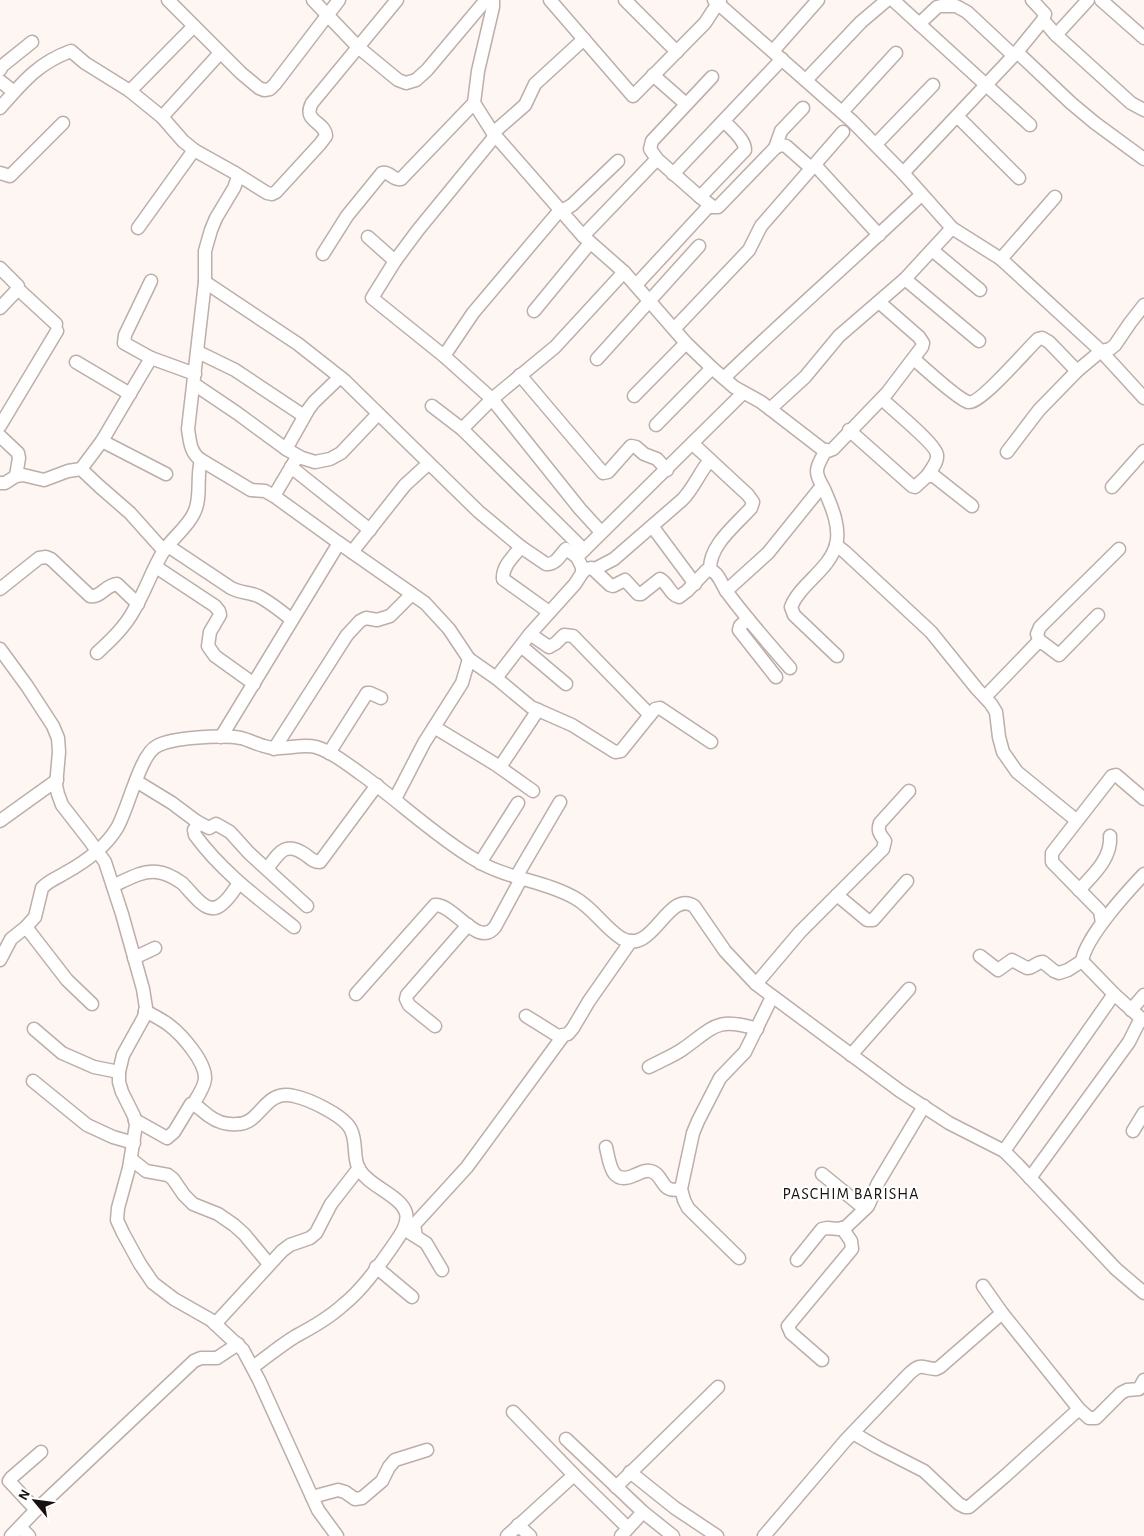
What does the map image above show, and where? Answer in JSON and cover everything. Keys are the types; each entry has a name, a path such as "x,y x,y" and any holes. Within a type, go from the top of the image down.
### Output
{"street":[{"path":"168,0 220,53 259,88 264,90 270,89 339,0"},
{"path":"313,0 358,47 398,80 406,83 411,83 427,70 486,0"},
{"path":"0,108 39,67 57,56 72,52 85,63 130,91 162,117 174,132 194,150 267,193 272,194 276,192 326,136 324,130 310,114 310,106 397,0"},
{"path":"323,254 347,216 382,173 385,172 396,179 401,179 474,103 478,71 494,0"},
{"path":"550,0 633,96 705,23 717,1 876,144 952,228 1001,259 1101,350 1144,398"},
{"path":"625,0 677,52"},
{"path":"673,174 724,121 818,0"},
{"path":"806,80 861,22 887,0"},
{"path":"893,0 1030,125"},
{"path":"903,173 1015,54 1043,20 1045,14 1032,0"},
{"path":"1056,34 1088,0"},
{"path":"1101,0 1144,38"},
{"path":"919,24 937,7 956,6 967,12 1095,123 1144,159"},
{"path":"1043,20 1131,103 1144,110"},
{"path":"130,91 194,26"},
{"path":"584,39 536,84 525,105 494,135 418,230 395,261 372,298 444,356 492,399 580,509 601,532"},
{"path":"0,70 2,66 32,42"},
{"path":"162,117 220,53"},
{"path":"842,112 896,53"},
{"path":"653,75 686,104"},
{"path":"712,77 652,141 650,149 657,159 710,205 718,207 776,148 781,145 786,146 813,166 879,235"},
{"path":"0,81 14,92"},
{"path":"876,144 932,85"},
{"path":"474,103 494,135 560,210 587,240 624,272 686,343 712,368 743,393 761,402 816,445 826,450 833,448 882,399 914,359 923,343 879,302"},
{"path":"776,148 781,131 803,108"},
{"path":"957,116 1018,178"},
{"path":"700,197 744,150 745,146 742,141 724,121"},
{"path":"0,173 10,176 63,123"},
{"path":"674,329 749,250 761,226 843,132"},
{"path":"138,228 194,150"},
{"path":"534,311 587,240 657,159"},
{"path":"444,356 473,313 560,210 572,204 618,161"},
{"path":"235,173 238,177 237,182 221,207 209,235 205,251 205,282 188,429 193,453 201,460 251,490 265,491 274,496 425,603 450,629 469,659 538,710 562,719 609,749 619,752 625,748 655,709 660,708 710,742"},
{"path":"724,378 785,319 921,195"},
{"path":"1001,259 1055,197"},
{"path":"636,286 710,205"},
{"path":"770,409 806,377 839,336 905,279 952,228"},
{"path":"368,237 395,261"},
{"path":"596,359 699,246"},
{"path":"932,250 980,290"},
{"path":"0,268 57,328 0,426"},
{"path":"462,429 492,399 555,347 624,272"},
{"path":"905,279 979,341"},
{"path":"151,281 124,339 126,346 195,379 286,449 295,461 370,530"},
{"path":"205,282 298,344 340,377 479,512 521,546 550,565 566,549 580,553"},
{"path":"0,308 18,289"},
{"path":"1007,452 1040,410 1077,370 1101,350 1110,349 1115,345 1144,306"},
{"path":"914,359 960,397 969,402 974,402 988,391 1038,339 1042,338 1048,342 1077,370"},
{"path":"634,396 686,343"},
{"path":"198,352 235,370 304,416"},
{"path":"0,483 5,483 16,476 23,475 44,480 68,471 81,469 102,441 150,358"},
{"path":"76,362 130,394"},
{"path":"656,425 712,368"},
{"path":"520,375 603,473 608,472 631,446 657,459 666,470"},
{"path":"286,449 314,402 340,377"},
{"path":"580,553 743,393"},
{"path":"849,430 912,486 918,485 927,476 938,457 937,452 924,437 882,399"},
{"path":"432,406 462,429 580,553 582,567 613,586 624,580 638,594 644,592 660,580 665,582 676,596 682,595 707,570 715,571 726,590 748,619 790,668"},
{"path":"295,461 315,462 335,457 342,453 378,414"},
{"path":"0,436 18,452 16,476"},
{"path":"102,441 166,474"},
{"path":"693,444 748,494 753,502 751,508 717,546 710,559 710,570"},
{"path":"826,450 817,469 817,474 837,527 836,545 828,561 798,596 791,608 794,615 837,656"},
{"path":"1112,487 1144,451"},
{"path":"97,653 124,626 138,604 166,549 194,513 198,500 198,475 201,460"},
{"path":"496,678 530,634 575,584 588,571 614,559 689,493 710,460"},
{"path":"274,496 295,461"},
{"path":"352,552 405,484 428,464"},
{"path":"81,469 130,512 166,549 231,588 260,597 292,620"},
{"path":"927,476 934,476 939,479 972,506"},
{"path":"726,590 768,553 822,486"},
{"path":"652,526 695,584"},
{"path":"220,737 339,543"},
{"path":"836,545 931,632 996,712 999,737 1003,752 1008,761 1017,772 1076,820"},
{"path":"521,546 506,567 503,579 549,612"},
{"path":"1098,615 1059,655 1040,642 1038,634 1040,626 1118,549"},
{"path":"0,589 39,558 46,557 51,559 90,596 97,596 109,586 117,584 138,604"},
{"path":"156,567 215,606 220,616 210,632 208,646 215,656 254,684"},
{"path":"274,749 354,627 366,618 377,620 390,616 412,594"},
{"path":"748,619 740,626 739,630 776,677"},
{"path":"530,634 549,647 556,643 564,634 574,636 650,715"},
{"path":"984,697 1040,642"},
{"path":"521,646 566,684"},
{"path":"0,649 27,686 53,726 58,738 58,794 62,805 98,850 105,862 144,998 145,1011 136,1034 123,1055 119,1072 122,1092 136,1125 131,1159 118,1208 117,1220 122,1233 153,1283 215,1324 238,1344 253,1367 318,1510 337,1536"},
{"path":"395,799 434,727 459,688 469,659"},
{"path":"329,753 367,694 370,693 381,698"},
{"path":"500,768 538,710"},
{"path":"434,727 533,791"},
{"path":"0,960 11,939 35,917 40,892 45,885 73,868 107,842 118,826 146,757 155,746 178,740 220,737 242,738 274,749 316,747 329,753 377,785 460,850 480,863 493,870 555,888 576,898 591,909 622,938 631,941 645,937 676,906 689,902 701,915 725,951 756,984 880,1077 949,1123 1004,1152 1120,1274 1144,1293"},
{"path":"1102,924 1100,911 1052,862 1051,858 1054,848 1114,775 1121,778 1144,799"},
{"path":"0,821 57,780"},
{"path":"136,781 209,828 216,824 224,827 237,838 248,853 307,906"},
{"path":"267,869 279,853 287,848 296,849 313,861 320,862 377,785"},
{"path":"756,984 800,932 882,849 885,841 878,827 909,791"},
{"path":"356,994 434,905 439,904 443,906 480,932 486,934 491,932 560,802"},
{"path":"480,863 518,803"},
{"path":"196,821 198,824 194,830 195,835 217,862 294,927"},
{"path":"1079,890 1102,864 1110,848 1110,836"},
{"path":"113,886 142,873 158,872 178,880 198,902 212,908 217,908 223,904 240,883"},
{"path":"980,956 998,970 1012,960 1027,968 1043,962 1056,972 1062,972 1082,961 1085,952 1102,924 1144,874"},
{"path":"837,895 867,920 873,920 907,881"},
{"path":"435,1026 409,1005 406,999 407,995 468,925"},
{"path":"26,927 67,980 92,1004"},
{"path":"416,1236 414,1225 467,1167 563,1036 573,1028 589,1001 631,941"},
{"path":"134,958 156,948"},
{"path":"1082,961 1114,994 1139,1016"},
{"path":"852,1055 910,990"},
{"path":"1004,1152 1114,994"},
{"path":"1030,1178 1128,1042 1139,1016 1144,994"},
{"path":"739,1258 694,1215 684,1200 681,1189 693,1133 705,1106 720,1078 745,1052 772,997"},
{"path":"135,1120 167,1138 174,1132 191,1104 193,1104 205,1077 202,1064 186,1042 171,1026 145,1011"},
{"path":"526,1016 558,1036 563,1036"},
{"path":"649,1067 682,1050 714,1026 732,1023 757,1029"},
{"path":"34,1029 62,1054 94,1067 119,1072"},
{"path":"33,1081 83,1123 96,1130 134,1143"},
{"path":"193,1104 220,1123 237,1124 251,1120 273,1097 282,1094 305,1098 344,1121 351,1129 354,1140 354,1159 359,1168 367,1179 404,1208 406,1215 406,1223 403,1229 376,1267 345,1304 322,1322 296,1337 253,1367"},
{"path":"797,1260 822,1229 842,1228 849,1225 870,1204 878,1183 924,1106"},
{"path":"1133,1131 1144,1113"},
{"path":"606,1147 612,1171 616,1175 627,1178 650,1171 668,1189 681,1189"},
{"path":"131,1159 146,1171 168,1175 193,1204 218,1214 234,1224 269,1264"},
{"path":"215,1324 282,1251 290,1245 310,1238 316,1233 331,1204 359,1168"},
{"path":"822,1174 865,1209"},
{"path":"822,1360 791,1333 788,1326 849,1254 852,1245 842,1228"},
{"path":"403,1229 426,1244 442,1270"},
{"path":"376,1267 412,1297"},
{"path":"983,1286 1002,1313 1079,1409 1089,1418 1096,1418 1121,1393 1127,1390 1139,1389 1144,1380"},
{"path":"764,1536 853,1433 916,1368 921,1366 936,1369 940,1367 1002,1313"},
{"path":"11,1536 25,1531 36,1510 194,1361 201,1358 217,1358 238,1344"},
{"path":"616,1487 718,1387"},
{"path":"853,1433 924,1471 960,1504 969,1507 1079,1409"},
{"path":"513,1412 574,1475 624,1532 643,1512"},
{"path":"566,1438 643,1512 673,1536"},
{"path":"312,1497 338,1490 345,1492 355,1499 362,1498 382,1481 395,1460 427,1450"},
{"path":"36,1510 5,1485 10,1478 41,1452"},
{"path":"630,1472 675,1508 717,1536"},
{"path":"507,1536 574,1475"},
{"path":"518,1525 530,1536"}],"district":[{"name":"PASCHIM BARISHA","path":"851,1193"}]}
